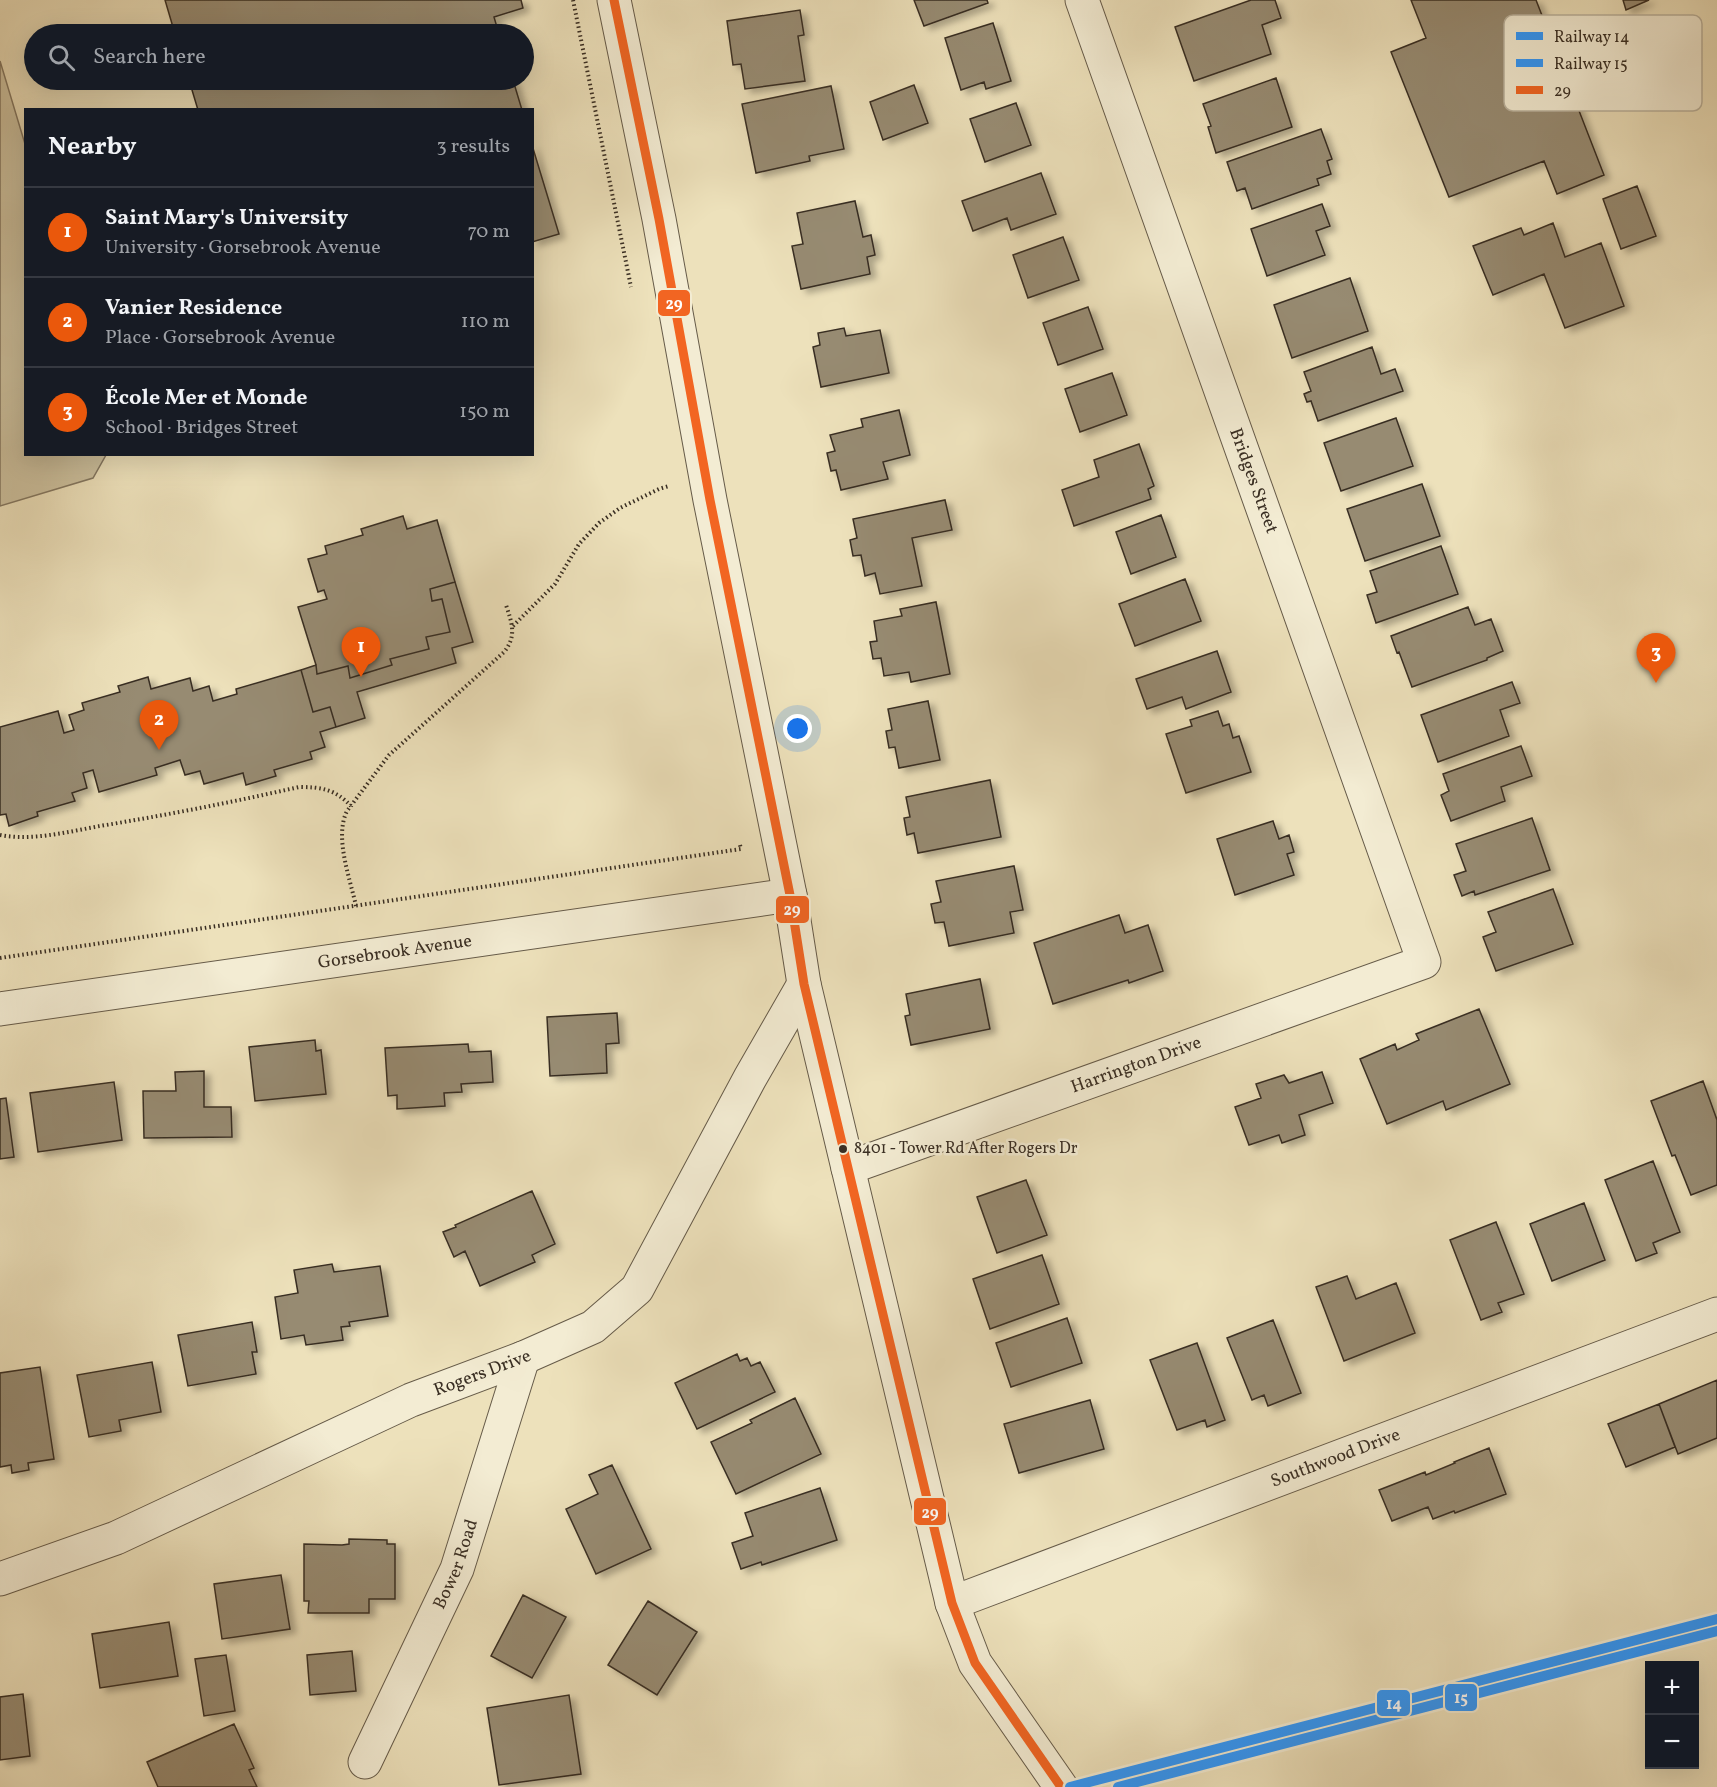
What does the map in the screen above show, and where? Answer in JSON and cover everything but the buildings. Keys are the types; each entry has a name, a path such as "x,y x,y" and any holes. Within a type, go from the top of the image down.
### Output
{"street":[{"path":"614,0 659,219 710,500 790,895 804,984 952,1603 975,1663 1061,1787"},
{"name":"Bridges Street","path":"1082,0 1424,962"},
{"name":"Gorsebrook Avenue","path":"0,1009 790,895"},
{"name":"Harrington Drive","path":"848,1168 1424,962"},
{"name":"Rogers Drive","path":"0,1579 116,1538 411,1400 523,1358 593,1327 637,1289 750,1078 804,984"},
{"name":"Southwood Drive","path":"952,1603 1717,1314"},
{"name":"Bower Road","path":"365,1762 457,1569 523,1358"}],"path":[{"path":"513,627 555,584 579,544 599,523 620,508 659,489 671,486"},
{"path":"356,906 341,836 342,820 389,755 511,644 513,627 506,605"},
{"path":"0,836 19,839 48,835 154,817 299,788 317,787 340,795 351,806"},
{"path":"0,958 741,849"}],"shaded area":[{"path":"0,61 24,141 24,456 105,456 93,478 0,506"}],"rail line":[{"name":"14","path":"1070,1787 1717,1619"},
{"name":"15","path":"1118,1787 1717,1631"}],"transit line":[{"name":"29","path":"614,0 659,219 710,500 790,895 804,984 952,1603 975,1663 1061,1787"}],"place":[{"name":"Saint Mary's University","path":"361,677"},
{"name":"École Mer et Monde","path":"1656,683"},
{"name":"Vanier Residence","path":"159,750"},
{"name":"8401 - Tower Rd After Rogers Dr","path":"843,1149"}]}
